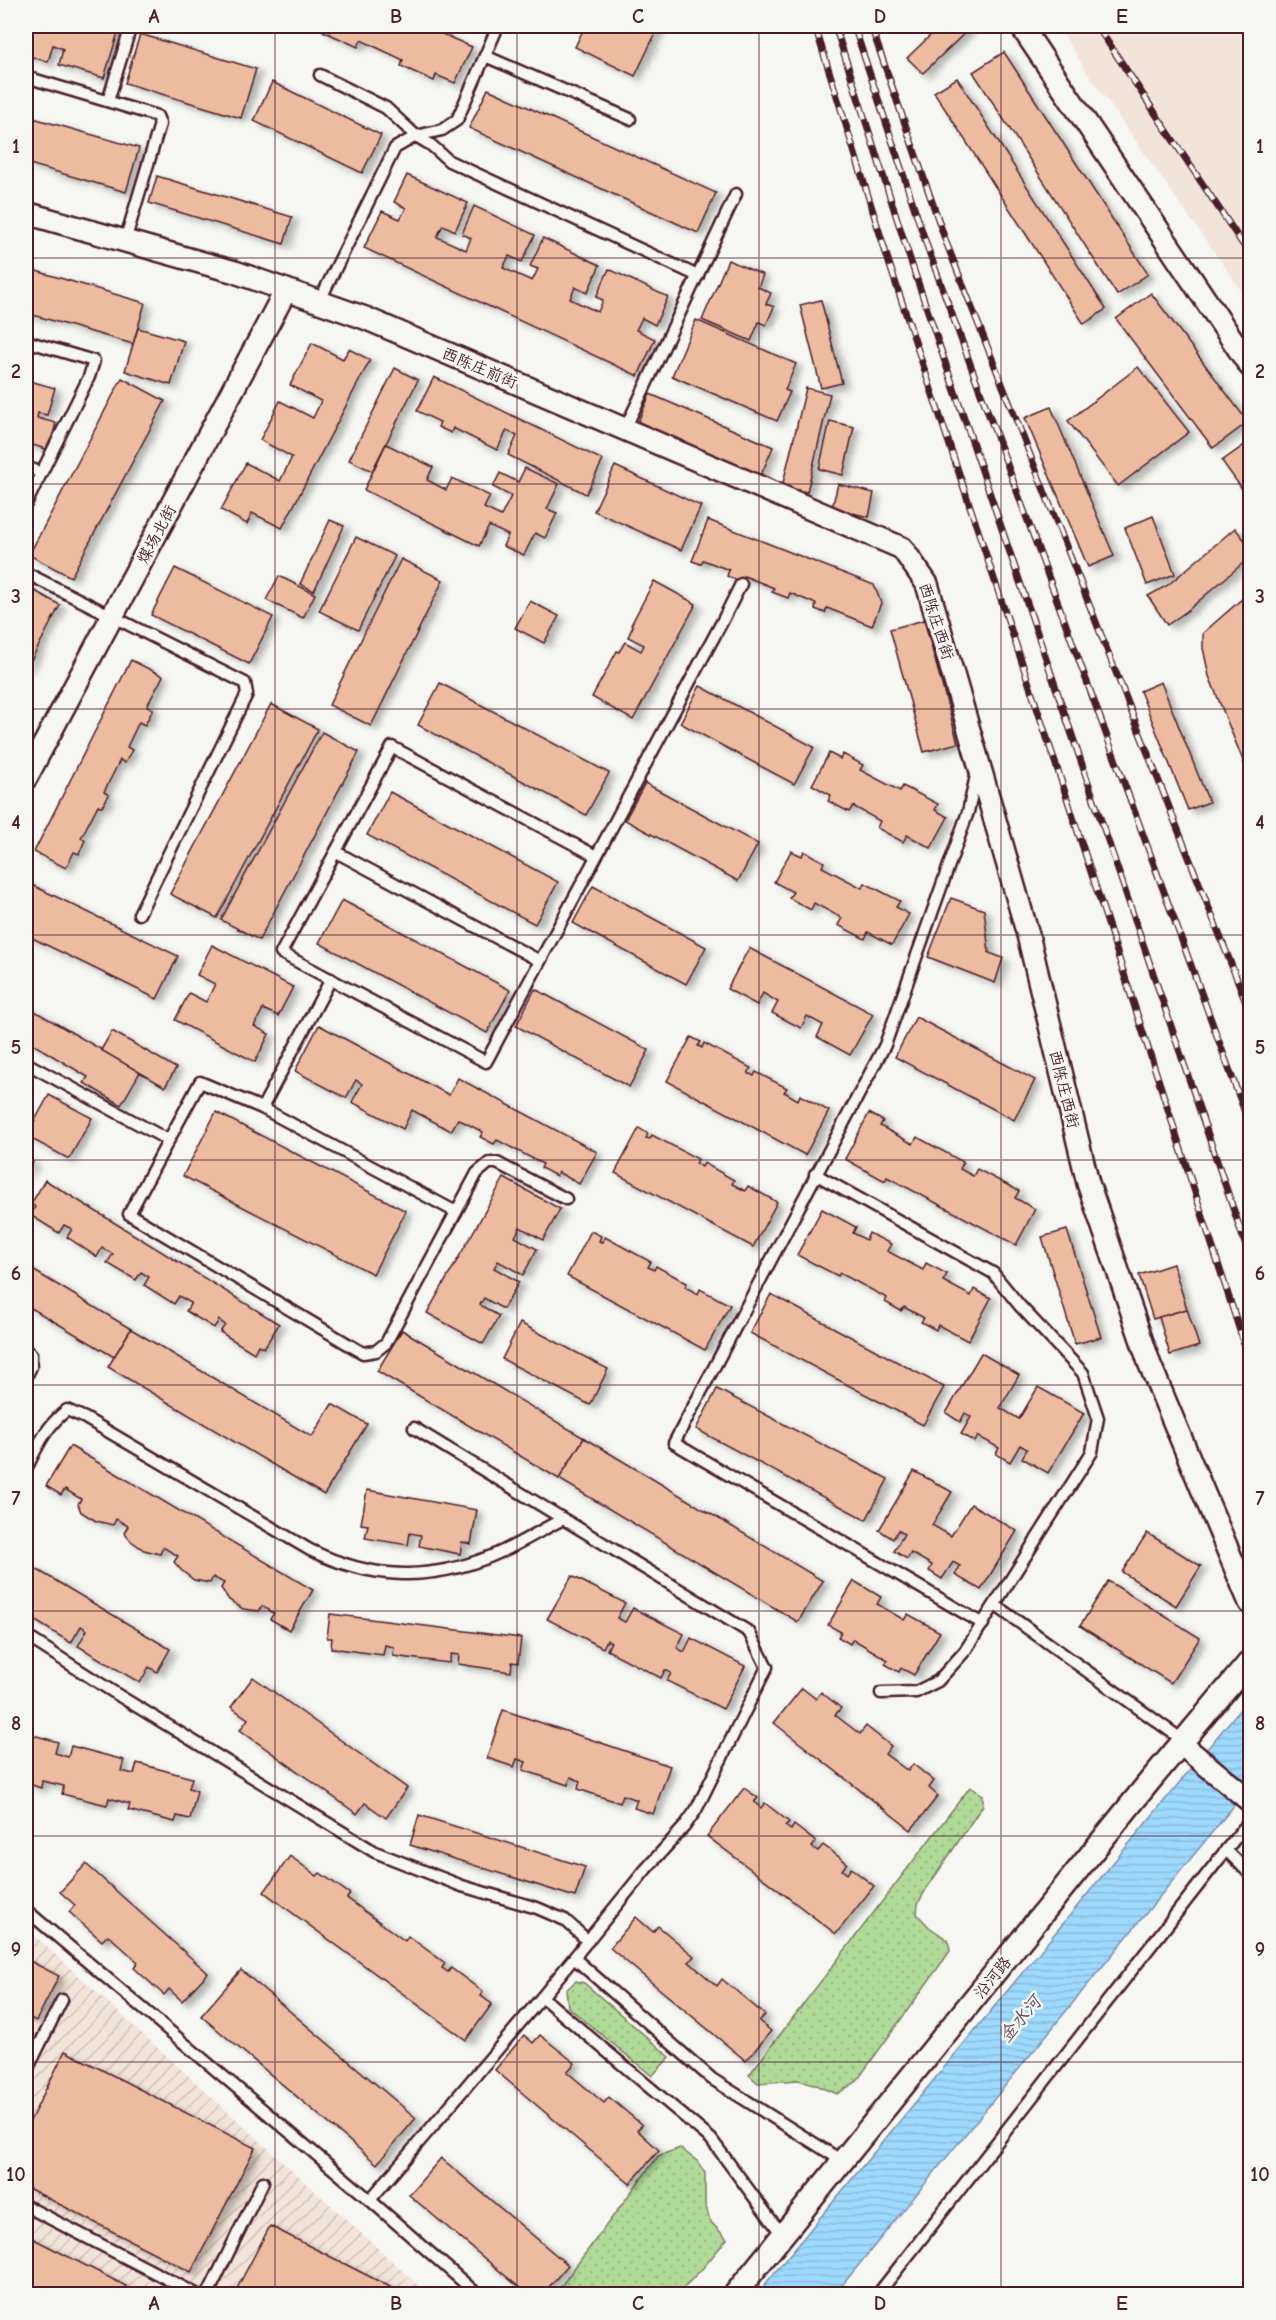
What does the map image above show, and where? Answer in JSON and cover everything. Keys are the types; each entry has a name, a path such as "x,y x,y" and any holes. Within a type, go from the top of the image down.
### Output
{"street":[{"path":"1021,26 1251,366"},
{"name":"西陈庄前街","path":"26,213 235,272 365,318 902,548 915,564"},
{"name":"煤场北街","path":"26,778 286,290"},
{"name":"西陈庄西街","path":"915,564 927,584 1028,935 1088,1183 1150,1365 1251,1603"},
{"name":"沿河路","path":"735,2295 1186,1746 1251,1661"},
{"path":"1186,1746 1251,1801"}],"lane":[{"path":"108,101 130,26"},
{"path":"319,302 394,148 416,136 442,130 457,120 498,26"},
{"path":"485,56 630,119"},
{"path":"320,75 386,108 416,136 431,145 449,161 698,276"},
{"path":"26,77 157,116 160,124 125,241"},
{"path":"626,429 736,194"},
{"path":"26,341 94,361 89,377 26,504"},
{"path":"26,467 42,473"},
{"path":"26,573 245,683 247,694 139,914"},
{"path":"596,856 392,747 281,953 486,1062 540,961 596,856 741,584"},
{"path":"979,762 968,812 885,1045 674,1443 983,1624"},
{"path":"336,852 540,961"},
{"path":"262,1108 331,979"},
{"path":"26,1063 168,1140"},
{"path":"456,1212 262,1108 200,1082 129,1214 363,1353 376,1351 386,1343 477,1173 489,1163 497,1163 566,1199"},
{"path":"815,1174 993,1273 1020,1306 1083,1373 1098,1418 1092,1452 965,1651 938,1681 916,1692 881,1693"},
{"path":"26,1350 32,1354 31,1367 26,1377"},
{"path":"26,1469 44,1432 57,1417 67,1410 85,1418 310,1550 337,1563 365,1571 421,1574 455,1569 491,1557 563,1519"},
{"path":"370,2200 542,1997 646,1869 684,1827 696,1810 767,1667 749,1632 414,1428"},
{"path":"995,1605 1186,1746"},
{"path":"26,1636 375,1852 462,1886 537,1908 565,1920 588,1941"},
{"path":"878,2295 1251,1820"},
{"path":"1226,1850 1251,1874"},
{"path":"26,1910 370,2200 477,2295"},
{"path":"574,1958 712,2079 844,2162"},
{"path":"542,1997 711,2139 783,2237"},
{"path":"26,2072 62,2000"},
{"path":"208,2295 263,2182"},
{"path":"26,2206 196,2295"}],"shaded area":[{"path":"1058,26 1250,26 1250,303 1085,69"},
{"path":"26,1928 428,2294 26,2294"}],"green space":[{"path":"970,1787 983,1795 983,1805 918,1904 917,1914 929,1927 948,1940 950,1951 856,2082 837,2094 798,2080 758,2083 749,2075"},
{"path":"576,1981 584,1983 670,2057 652,2076 568,2007 566,1990"},
{"path":"680,2148 697,2161 705,2173 705,2203 710,2221 727,2239 702,2269 677,2294 555,2294 658,2156"}],"water":[{"name":"金水河","path":"1250,1697 1250,1786 835,2294 757,2294"}],"building":[{"path":"26,26 120,26 104,78 59,65 63,49 53,45 48,62 26,55"},
{"path":"325,26 424,26 472,47 455,83 436,75 434,81 401,66 403,60 361,40 358,47 323,31"},
{"path":"585,26 659,26 635,76 575,47"},
{"path":"940,26 972,26 923,73 907,58"},
{"path":"140,34 256,69 241,118 125,83"},
{"path":"1004,52 1148,274 1117,295 973,72"},
{"path":"957,78 1106,309 1084,324 934,92"},
{"path":"272,82 381,135 362,173 254,121"},
{"path":"488,89 716,193 698,233 469,128"},
{"path":"26,116 139,148 126,192 26,163"},
{"path":"407,175 468,203 455,231 443,225 437,237 466,250 471,238 462,234 474,206 535,235 522,262 509,256 503,268 532,281 538,269 530,266 543,238 600,265 587,293 575,287 570,299 598,312 603,300 596,297 609,269 668,297 655,325 642,318 636,330 655,339 638,376 364,248 382,211 400,219 406,208 394,202"},
{"path":"157,176 292,217 284,244 149,203"},
{"path":"728,260 763,275 758,287 771,293 766,304 774,307 766,325 759,322 751,341 702,320"},
{"path":"26,268 145,303 133,344 26,313"},
{"path":"1151,293 1248,422 1213,448 1116,319"},
{"path":"821,300 842,383 821,388 800,305"},
{"path":"696,320 796,364 785,390 790,392 777,421 672,376"},
{"path":"138,328 184,341 171,385 125,371"},
{"path":"312,343 343,359 349,349 370,360 282,528 252,513 247,524 221,510 246,463 280,481 292,457 260,440 280,401 313,418 321,401 290,385"},
{"path":"1138,367 1189,432 1118,486 1068,421"},
{"path":"395,368 418,380 372,471 349,460"},
{"path":"434,377 603,460 586,494 508,455 517,436 507,430 497,450 453,428 451,433 438,427 440,422 417,411"},
{"path":"122,378 165,401 71,577 29,555"},
{"path":"26,380 55,388 47,415 38,413 37,418 56,423 49,450 26,443"},
{"path":"806,388 830,394 807,492 782,487"},
{"path":"650,394 773,447 761,475 638,422"},
{"path":"1051,407 1114,556 1088,567 1025,418"},
{"path":"830,421 854,427 843,475 819,469"},
{"path":"1250,441 1250,500 1222,461"},
{"path":"386,444 433,467 427,480 446,490 452,478 490,496 484,508 501,516 511,496 493,487 500,473 518,482 525,468 559,484 547,509 557,513 545,538 535,533 524,555 503,546 508,535 489,526 479,546 364,490"},
{"path":"615,466 701,506 681,550 594,511"},
{"path":"838,484 874,493 869,517 832,508"},
{"path":"1153,516 1175,574 1147,585 1125,528"},
{"path":"330,520 344,526 314,591 300,584"},
{"path":"708,520 874,585 881,603 872,626 827,608 825,613 815,609 816,604 790,593 788,598 772,592 774,588 744,576 741,582 727,576 729,570 703,560 701,564 692,561"},
{"path":"1235,528 1250,547 1250,557 1187,611 1167,625 1148,596 1168,585"},
{"path":"356,537 395,556 358,630 319,611"},
{"path":"401,559 443,580 371,726 329,705"},
{"path":"175,568 273,617 249,664 151,615"},
{"path":"279,576 315,594 303,618 266,600"},
{"path":"654,581 696,604 633,720 592,697 617,651 619,652 625,642 641,651 644,645 628,637 633,626 631,625"},
{"path":"26,586 60,605 26,670"},
{"path":"1250,592 1250,778 1209,676 1203,648 1203,633"},
{"path":"530,601 559,616 544,643 515,628"},
{"path":"924,620 958,743 924,752 890,629"},
{"path":"131,660 163,676 147,706 153,709 145,725 139,722 127,747 132,750 125,763 120,760 104,792 109,795 102,807 98,805 81,838 85,840 79,854 74,852 66,868 34,852"},
{"path":"1161,682 1209,802 1188,810 1140,691"},
{"path":"440,683 609,773 586,815 418,725"},
{"path":"700,686 814,747 794,784 680,723"},
{"path":"271,704 318,729 217,918 170,894"},
{"path":"322,732 359,752 259,940 221,920"},
{"path":"829,753 840,759 843,754 863,765 860,770 900,791 903,786 938,804 935,810 948,817 931,848 907,835 903,842 877,828 880,821 853,806 849,812 828,801 831,795 812,785"},
{"path":"645,783 758,844 738,881 625,820"},
{"path":"390,792 558,882 535,924 367,835"},
{"path":"791,851 802,856 804,851 824,862 822,867 862,888 865,883 900,901 896,907 909,914 892,945 868,932 865,939 838,925 842,918 814,903 811,910 789,898 793,892 774,882"},
{"path":"26,882 178,956 157,999 26,935"},
{"path":"593,886 706,947 686,984 573,923"},
{"path":"951,898 984,910 989,953 1003,958 995,983 928,957"},
{"path":"342,900 510,990 487,1033 319,943"},
{"path":"212,945 293,987 278,1016 263,1009 254,1026 269,1034 255,1062 175,1020 189,993 206,1002 215,984 197,975"},
{"path":"749,948 873,1014 850,1055 817,1037 823,1025 807,1016 801,1028 772,1013 778,1002 763,993 757,1005 727,989"},
{"path":"535,989 649,1050 629,1087 516,1026"},
{"path":"26,1006 140,1072 121,1105 84,1083 88,1077 26,1040"},
{"path":"916,1017 1035,1080 1014,1120 895,1057"},
{"path":"319,1025 449,1095 458,1078 597,1152 579,1184 558,1172 556,1176 541,1168 543,1164 497,1140 494,1144 480,1137 483,1132 458,1119 451,1131 412,1110 403,1129 352,1102 362,1084 356,1080 346,1098 295,1071"},
{"path":"112,1031 176,1068 165,1087 101,1050"},
{"path":"691,1037 701,1042 698,1046 702,1048 704,1043 751,1068 748,1073 754,1076 756,1072 787,1088 784,1092 798,1100 800,1095 829,1111 805,1155 667,1081"},
{"path":"49,1095 92,1118 69,1159 26,1136"},
{"path":"216,1112 406,1211 373,1274 183,1176"},
{"path":"869,1113 883,1121 880,1126 913,1144 917,1137 963,1162 960,1169 973,1176 977,1169 1019,1191 1015,1198 1035,1209 1016,1245 887,1177 885,1181 845,1159"},
{"path":"639,1128 648,1134 646,1138 650,1139 652,1135 698,1159 696,1164 702,1167 704,1163 734,1180 732,1184 745,1191 748,1186 777,1202 753,1247 615,1173"},
{"path":"26,1158 33,1162 26,1174"},
{"path":"504,1178 560,1209 543,1240 520,1227 515,1237 537,1249 523,1275 498,1261 494,1268 519,1282 503,1309 484,1298 480,1305 499,1316 483,1344 427,1313"},
{"path":"45,1180 279,1324 264,1348 258,1345 254,1353 220,1332 225,1325 219,1320 214,1328 186,1311 191,1303 179,1296 174,1304 144,1285 149,1277 141,1272 136,1280 107,1263 113,1254 102,1248 97,1257 67,1237 72,1229 64,1225 59,1233 30,1215 35,1207 31,1204"},
{"path":"822,1209 856,1227 853,1233 866,1240 869,1233 891,1244 887,1251 923,1270 926,1263 947,1274 943,1281 971,1296 974,1289 991,1298 968,1341 938,1325 936,1330 921,1322 924,1318 904,1307 901,1311 885,1302 887,1298 840,1273 838,1276 797,1255"},
{"path":"1067,1230 1101,1337 1075,1344 1042,1237"},
{"path":"591,1231 601,1236 599,1241 602,1242 605,1237 651,1262 648,1267 654,1270 656,1266 687,1283 685,1287 698,1294 700,1289 730,1305 705,1350 567,1276"},
{"path":"1173,1264 1187,1309 1153,1319 1139,1275"},
{"path":"26,1266 131,1329 114,1357 26,1305"},
{"path":"771,1294 944,1387 923,1425 750,1333"},
{"path":"1187,1309 1199,1346 1170,1355 1159,1317"},
{"path":"520,1323 608,1369 590,1405 502,1359"},
{"path":"131,1329 312,1437 332,1404 367,1424 324,1495 108,1367"},
{"path":"402,1330 584,1438 559,1479 377,1371"},
{"path":"981,1353 1019,1375 1000,1408 1019,1419 1038,1387 1084,1413 1048,1473 1022,1458 1027,1449 1020,1445 1010,1462 996,1454 999,1448 978,1436 975,1442 961,1434 971,1417 965,1413 960,1422 946,1413"},
{"path":"717,1389 888,1479 866,1520 696,1429"},
{"path":"584,1438 823,1581 798,1622 559,1479"},
{"path":"70,1446 313,1590 289,1630 270,1619 274,1613 262,1606 259,1611 243,1609 229,1600 221,1588 224,1583 213,1577 210,1583 194,1580 174,1562 178,1556 163,1547 160,1554 144,1550 124,1533 128,1526 116,1519 113,1525 96,1521 81,1512 78,1504 81,1499 65,1489 61,1495 46,1486"},
{"path":"914,1471 952,1492 932,1525 951,1536 971,1504 1017,1531 981,1590 955,1575 960,1566 953,1562 942,1579 929,1571 932,1565 911,1553 907,1559 894,1551 904,1534 898,1530 893,1539 879,1530"},
{"path":"367,1490 477,1510 471,1544 462,1542 460,1554 419,1546 421,1535 410,1533 408,1545 365,1538 368,1525 361,1524"},
{"path":"1147,1533 1201,1566 1176,1606 1122,1572"},
{"path":"26,1563 170,1649 157,1672 149,1667 140,1683 78,1646 87,1630 81,1626 71,1643 26,1615"},
{"path":"572,1576 625,1603 617,1618 625,1622 633,1608 684,1634 677,1648 684,1652 691,1638 745,1666 723,1709 667,1681 671,1673 665,1670 661,1678 607,1650 611,1642 607,1640 603,1648 547,1619"},
{"path":"854,1581 881,1597 877,1604 904,1620 908,1614 940,1632 914,1675 901,1668 899,1672 885,1664 888,1660 853,1639 850,1644 838,1637 841,1632 828,1625"},
{"path":"1108,1581 1200,1638 1171,1683 1080,1626"},
{"path":"330,1614 521,1638 518,1663 512,1662 511,1672 458,1664 459,1655 451,1654 449,1663 393,1656 394,1647 385,1645 383,1655 331,1648 332,1638 327,1638"},
{"path":"253,1677 407,1788 386,1818 365,1803 357,1814 240,1730 248,1719 231,1707"},
{"path":"802,1688 816,1699 821,1692 841,1708 835,1715 860,1734 866,1726 891,1746 885,1754 908,1771 913,1764 934,1781 929,1788 938,1796 911,1830 774,1723"},
{"path":"503,1710 670,1766 653,1814 634,1808 637,1800 623,1795 620,1803 578,1789 580,1781 571,1777 568,1785 523,1770 526,1762 517,1759 514,1767 487,1758"},
{"path":"26,1733 58,1742 55,1753 68,1757 71,1746 124,1760 121,1771 134,1774 137,1763 192,1778 189,1788 197,1791 190,1819 177,1816 175,1822 128,1810 130,1804 109,1798 107,1805 62,1794 64,1786 42,1781 41,1788 26,1783"},
{"path":"744,1788 758,1798 754,1802 761,1808 765,1803 789,1822 785,1826 791,1830 794,1825 816,1842 812,1847 818,1851 823,1845 847,1863 842,1870 847,1874 851,1868 874,1886 836,1934 707,1836"},
{"path":"419,1815 585,1867 575,1897 410,1845"},
{"path":"290,1856 317,1876 320,1873 350,1894 347,1898 405,1941 408,1936 445,1963 442,1968 448,1972 451,1968 483,1992 481,1996 492,2004 466,2040 264,1892"},
{"path":"86,1864 208,1973 182,2001 169,1989 164,1995 134,1968 138,1962 108,1935 102,1941 69,1912 75,1905 60,1892"},
{"path":"636,1917 653,1932 658,1926 694,1956 689,1962 717,1986 722,1979 765,2015 759,2021 771,2031 746,2061 610,1948"},
{"path":"26,1959 59,1976 36,2021 26,2016"},
{"path":"241,1970 416,2118 377,2164 201,2016"},
{"path":"524,2035 533,2043 540,2035 575,2063 567,2072 604,2103 609,2097 642,2125 637,2130 659,2150 630,2184 495,2070"},
{"path":"65,2051 255,2148 191,2272 26,2187 26,2129"},
{"path":"441,2158 568,2265 543,2294 527,2294 409,2195"},
{"path":"270,2226 404,2294 234,2294"},
{"path":"26,2235 126,2286 121,2294 26,2294"}],"railway":[{"path":"815,26 890,266 1064,789 1250,1362"},
{"path":"835,26 910,259 1250,1258"},
{"path":"854,26 928,249 1250,1126"},
{"path":"871,26 946,242 1250,1012"},
{"path":"1097,26 1250,255"}]}
